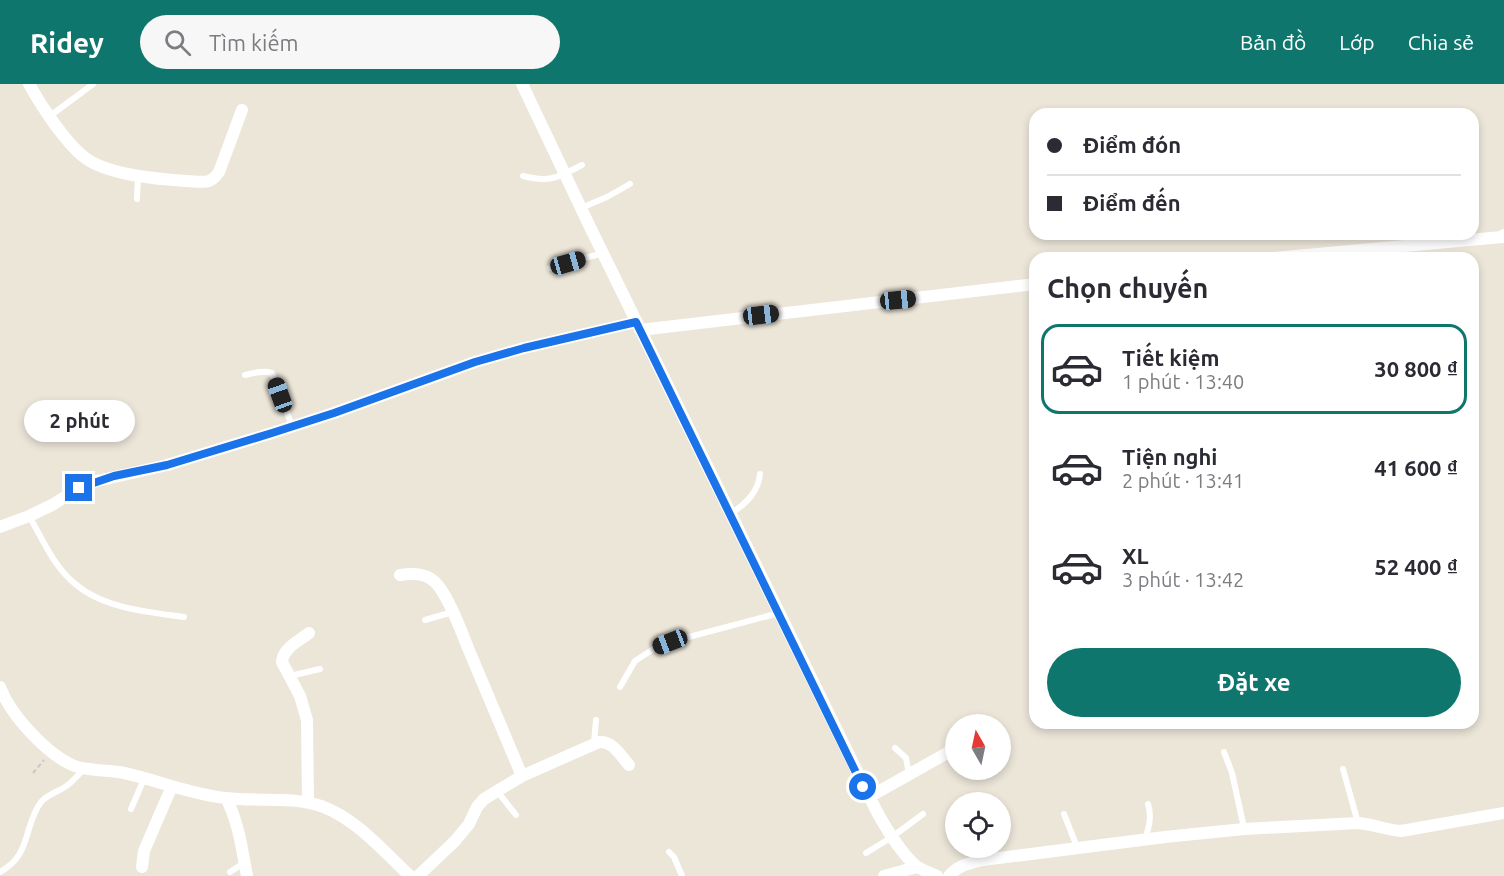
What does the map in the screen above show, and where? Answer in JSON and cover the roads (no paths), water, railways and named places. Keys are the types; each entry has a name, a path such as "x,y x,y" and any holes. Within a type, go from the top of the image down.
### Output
{"street":[{"path":"29,84 68,140 91,162 105,168 161,179 203,182 215,177 219,172 242,110"},
{"path":"522,84 869,797 892,837 917,867 936,876"},
{"path":"1479,239 1504,236"},
{"path":"1339,252 1469,240"},
{"path":"0,527 30,516 79,488 97,481 167,465 292,427 447,371 524,348 638,326 1029,285"},
{"path":"400,575 414,573 430,578 437,585 453,612 522,776"},
{"path":"308,802 307,720 300,696 282,662 282,657 287,649 309,633"},
{"path":"1,692 26,728 70,764 120,773 226,798 308,802 358,827 410,876"},
{"path":"418,876 455,841 469,824 477,807 484,799 522,776 594,744 606,741 612,744 628,765"},
{"path":"869,797 945,754"},
{"path":"142,867 144,851 172,786"},
{"path":"226,798 239,833 247,876"},
{"path":"949,876 960,867 983,860 1144,840 1244,829 1358,823 1401,831 1504,813"},
{"path":"884,876 917,867"}],"lane":[{"path":"50,116 93,84"},
{"path":"523,176 544,180 565,174 582,165"},
{"path":"137,199 138,176"},
{"path":"581,208 630,184"},
{"path":"550,268 603,253"},
{"path":"244,375 269,372 272,374 292,427"},
{"path":"730,514 756,491 760,474"},
{"path":"30,516 55,562 72,582 89,594 123,607 184,617"},
{"path":"425,620 453,612"},
{"path":"620,687 635,661 655,648 778,612"},
{"path":"289,676 320,669"},
{"path":"594,744 596,720"},
{"path":"895,748 906,758 909,774"},
{"path":"1224,752 1232,773 1244,829"},
{"path":"0,872 8,868 19,855 41,802 74,781 85,767"},
{"path":"1343,769 1358,823"},
{"path":"130,809 144,779"},
{"path":"497,791 516,815"},
{"path":"1144,840 1150,821 1148,804"},
{"path":"866,854 923,814"},
{"path":"1064,814 1077,848"},
{"path":"669,852 674,857 682,876"},
{"path":"230,872 245,863"}]}
